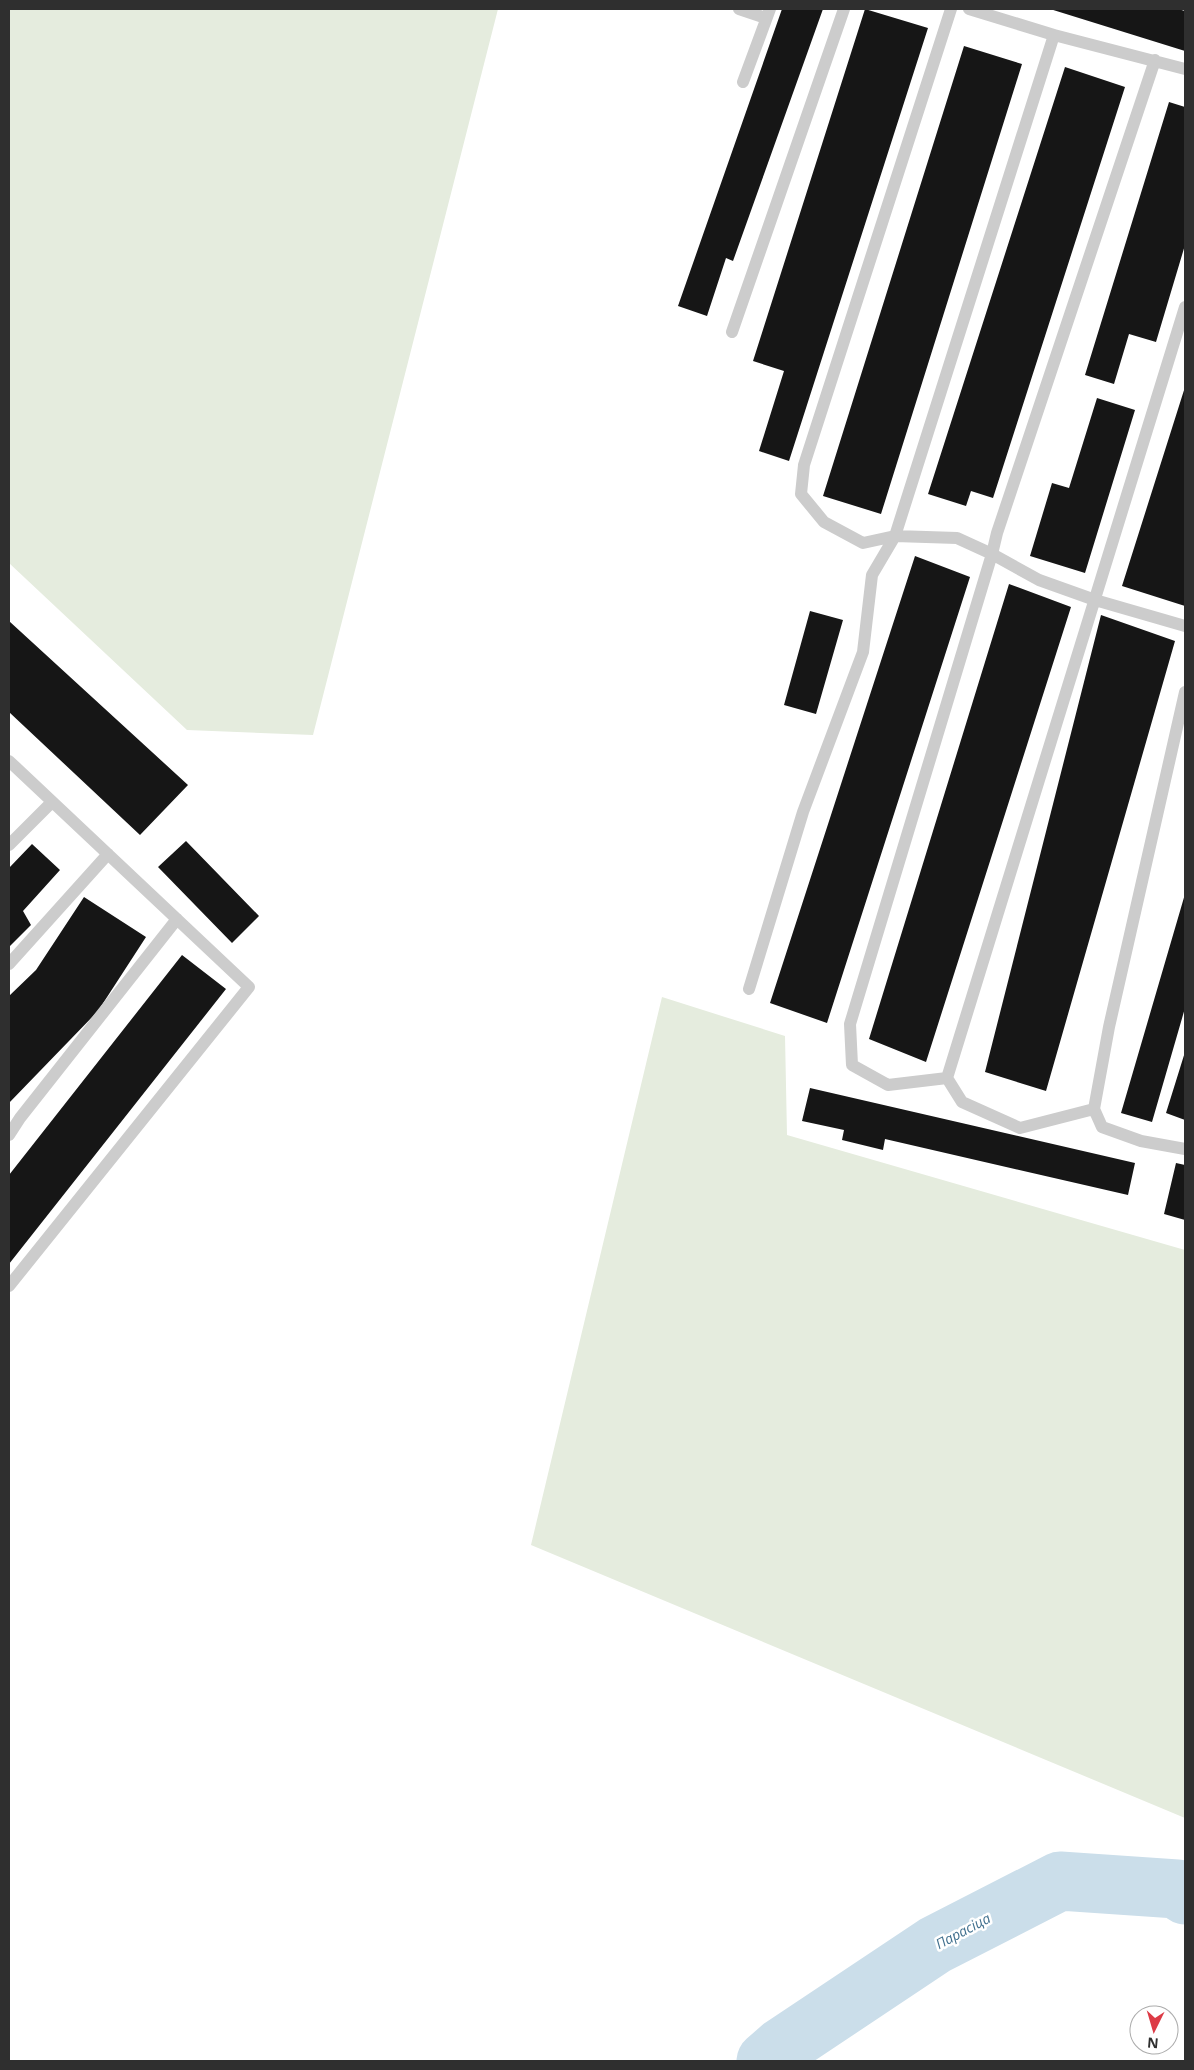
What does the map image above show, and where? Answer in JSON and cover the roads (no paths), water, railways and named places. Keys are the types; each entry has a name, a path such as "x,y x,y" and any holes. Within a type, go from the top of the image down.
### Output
{"lane":[{"path":"739,9 768,14 743,82"},
{"path":"732,332 844,9"},
{"path":"951,9 804,465 801,494 824,522 863,543 895,536 957,538 992,554 1039,580 1096,600 1185,626"},
{"path":"969,9 1054,35 1185,69"},
{"path":"749,989 803,812 863,652 872,575 895,536 1054,35"},
{"path":"946,1078 888,1085 852,1064 850,1024 997,533 1156,60"},
{"path":"946,1078 1096,600 1185,307"},
{"path":"1185,692 1109,1027 1094,1109 1102,1127 1141,1141 1185,1149"},
{"path":"9,761 249,987 9,1286"},
{"path":"9,846 52,802"},
{"path":"9,964 108,854"},
{"path":"9,1135 20,1118 177,919"},
{"path":"946,1078 962,1102 1020,1128 1094,1109"}],"waterway":[{"name":"Парасіца","path":"766,2061 782,2047 935,1945 1060,1881 1177,1889 1185,1895"}]}
